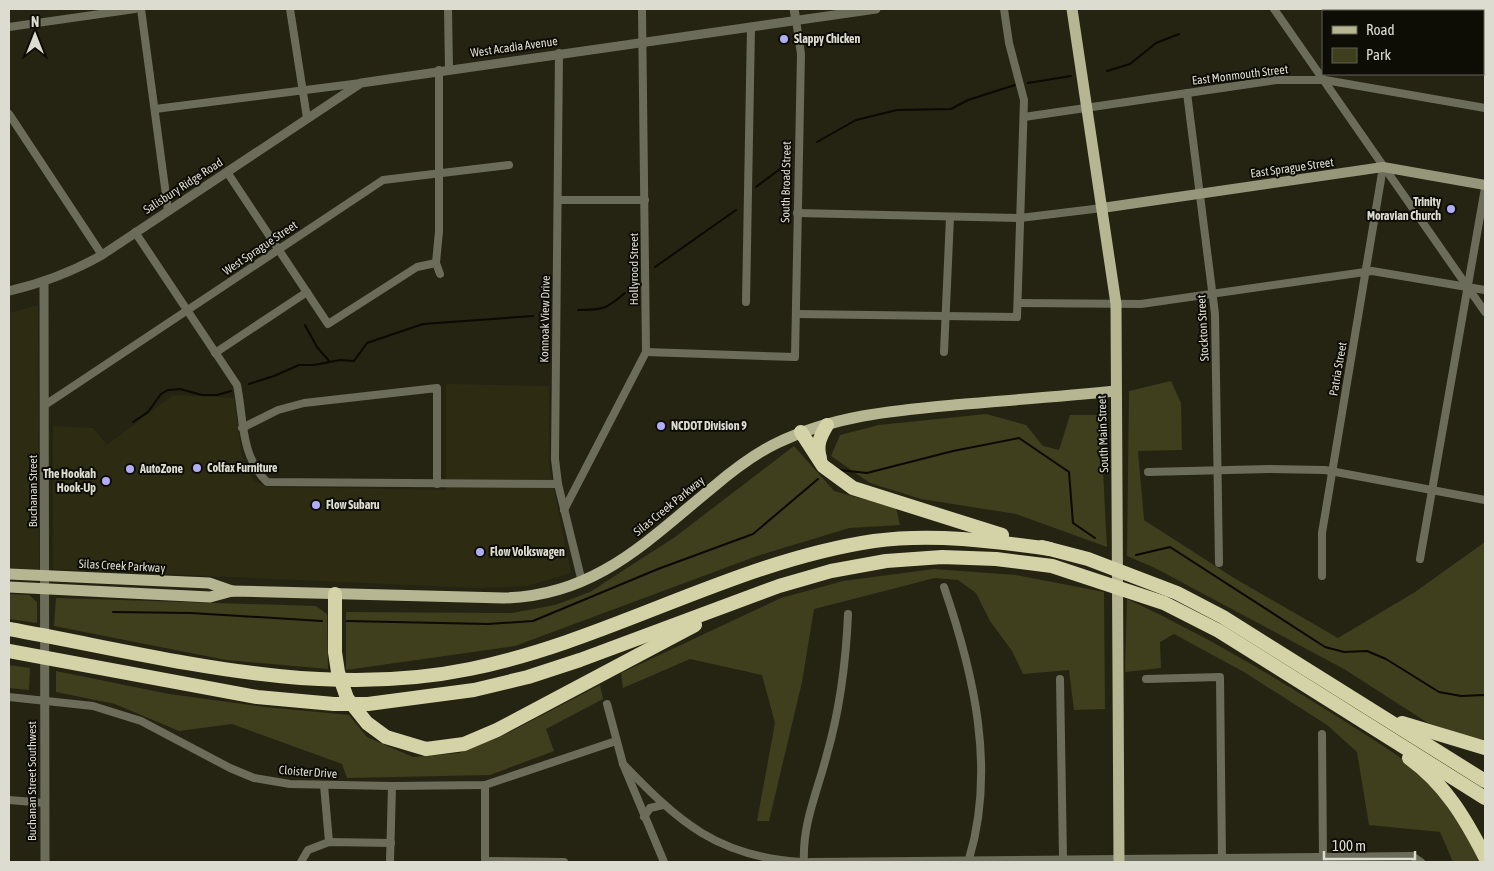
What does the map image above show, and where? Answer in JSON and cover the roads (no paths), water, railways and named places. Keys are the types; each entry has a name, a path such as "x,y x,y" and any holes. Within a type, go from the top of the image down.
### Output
{"highway":[{"path":"823,466 817,449 819,439 827,425"},
{"path":"801,432 823,466 853,488 1088,559 1177,594 1223,617 1485,781"},
{"path":"9,629 262,676 325,681 415,678 470,669 528,655 763,568 819,552 876,541 931,538 984,539 1050,549"},
{"path":"9,652 258,697 334,704 368,704 474,690 528,677 779,586 831,571 886,562 942,557 996,559 1052,566 1164,603 1219,631 1485,798"},
{"path":"335,594 335,652 338,672 347,698 367,723 386,737 426,749 464,744 497,730 744,599"},
{"path":"1339,705 1437,782 1454,800 1485,857"},
{"path":"1386,718 1485,748"}],"main road":[{"name":"South Main Street","path":"1072,9 1116,304 1119,860"},
{"name":"East Sprague Street","path":"1102,208 1383,167 1485,186"},
{"name":"Silas Creek Parkway","path":"9,574 209,584 232,591 518,597 566,588 582,582 624,560 736,468 775,444 801,432 857,416 899,410 1115,391"},
{"name":"Silas Creek Parkway","path":"9,587 210,597 232,591"}],"street":[{"path":"9,27 135,9"},
{"path":"142,9 168,210"},
{"path":"290,9 307,118"},
{"path":"448,9 449,69"},
{"name":"Hollyrood Street","path":"564,510 646,352 642,9"},
{"name":"South Broad Street","path":"646,352 795,357 801,54 794,9"},
{"name":"West Acadia Avenue","path":"155,110 361,83 439,70 876,9"},
{"path":"796,314 1017,317 1024,117 1022,84 1009,43 1004,9"},
{"path":"1274,9 1485,312"},
{"path":"746,302 751,27"},
{"name":"Konnoak View Drive","path":"559,53 555,459 558,484 582,582"},
{"path":"439,70 439,172 436,263 440,274"},
{"name":"East Monmouth Street","path":"1024,117 1276,80 1325,80 1485,108"},
{"name":"Salisbury Ridge Road","path":"9,291 44,282 79,268 102,255 361,83"},
{"name":"Stockton Street","path":"1187,93 1213,295 1216,345 1219,563"},
{"path":"9,114 102,255"},
{"name":"West Sprague Street","path":"45,405 383,180 509,165"},
{"name":"Patria Street","path":"1322,576 1322,533 1383,167"},
{"path":"227,172 328,324 417,267 436,263"},
{"path":"1420,559 1485,186"},
{"path":"558,200 645,200"},
{"path":"797,213 1020,218 1102,208"},
{"path":"944,352 950,269 950,216"},
{"path":"135,232 237,385 242,410 242,428 250,458 256,471 267,482 558,484"},
{"path":"1018,302 1141,304 1372,271 1485,290"},
{"name":"Buchanan Street","path":"44,282 46,576 44,700"},
{"path":"215,352 307,292"},
{"path":"242,428 278,410 304,403 437,388 437,484"},
{"path":"1148,472 1270,469 1332,472 1485,500"},
{"path":"944,587 962,640 971,680 982,762 978,820 969,859"},
{"path":"623,764 690,828 721,844 771,860 803,862 806,826 828,753 846,664 848,614"},
{"path":"1146,679 1220,677 1222,860"},
{"path":"1060,679 1063,858"},
{"name":"Cloister Drive","path":"9,697 93,706 140,721 230,768 254,778 290,784 485,785 616,741"},
{"name":"Buchanan Street Southwest","path":"44,700 45,862"},
{"path":"607,704 623,764 664,862"},
{"path":"1322,734 1323,859"},
{"path":"324,785 329,840"},
{"path":"485,785 485,862 564,862"},
{"path":"390,862 392,786"},
{"path":"9,800 45,803"},
{"path":"644,817 650,808 664,805"},
{"path":"300,862 308,850 329,840 391,843"},
{"path":"810,862 1063,858 1119,860 1323,859 1412,856 1421,862"}],"waterway":[{"path":"1107,71 1130,64 1156,43 1179,34"},
{"path":"1028,83 1071,76"},
{"path":"817,142 856,120 897,110 951,109 968,100 1015,85"},
{"path":"756,187 784,166"},
{"path":"655,267 736,210"},
{"path":"578,310 604,308 625,293"},
{"path":"249,384 299,365 314,365 340,360 354,361 367,343 423,324 533,316"},
{"path":"305,325 317,347 330,362"},
{"path":"133,422 148,412 161,394 168,390 180,389 202,395 217,395 231,391"},
{"path":"839,470 867,473 953,451 1019,438 1069,472 1073,523 1095,538"},
{"path":"347,621 488,624 533,621 658,569 753,534 818,479"},
{"path":"1136,555 1170,547 1325,647 1344,652 1367,651 1386,659 1439,692 1461,696 1485,695"},
{"path":"113,612 191,613 322,621"}],"place":[{"name":"Slappy Chicken","path":"784,39"},
{"name":"Trinity Moravian Church","path":"1451,209"},
{"name":"NCDOT Division 9","path":"661,426"},
{"name":"Colfax Furniture","path":"197,468"},
{"name":"AutoZone","path":"130,469"},
{"name":"The Hookah Hook-Up","path":"106,481"},
{"name":"Flow Subaru","path":"316,505"},
{"name":"Flow Volkswagen","path":"480,552"}]}
